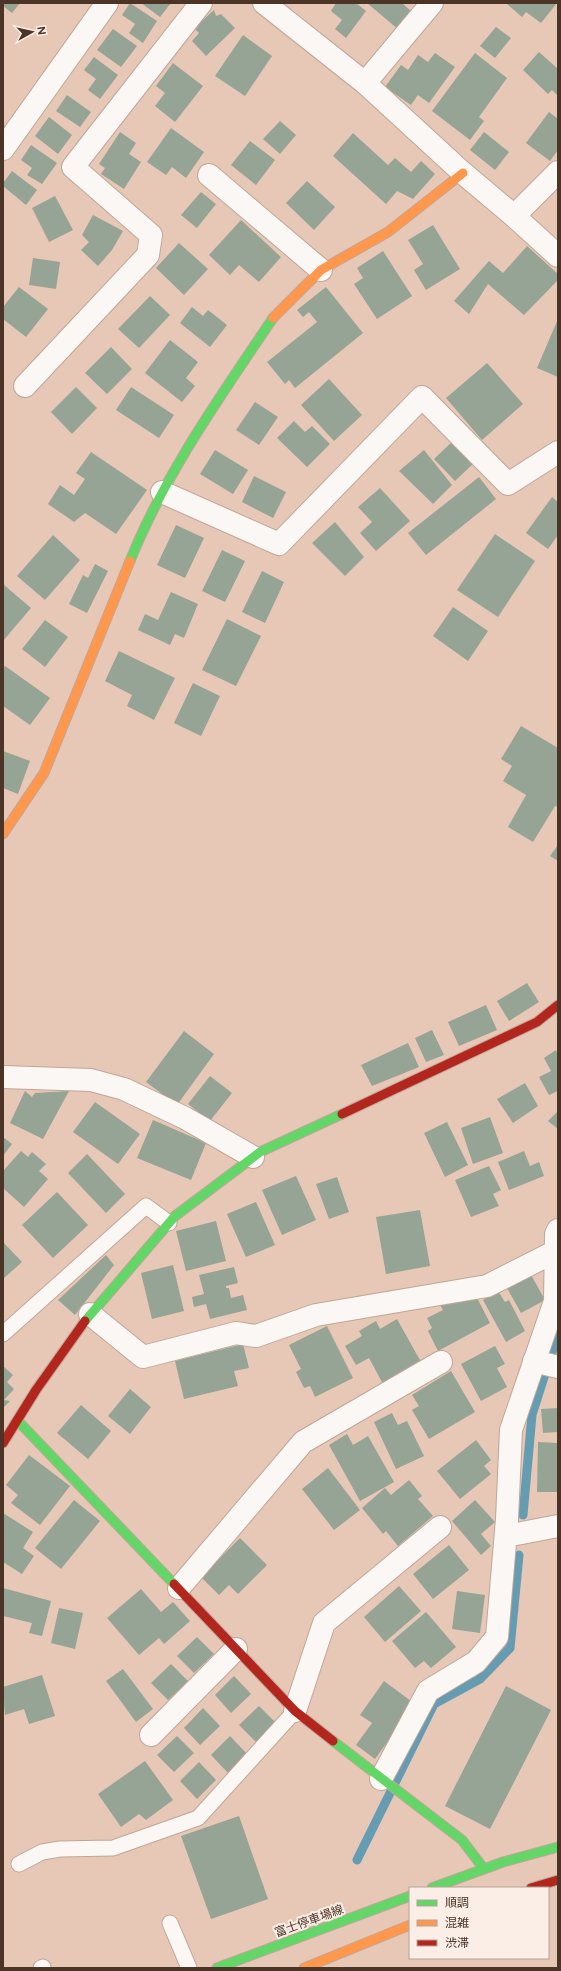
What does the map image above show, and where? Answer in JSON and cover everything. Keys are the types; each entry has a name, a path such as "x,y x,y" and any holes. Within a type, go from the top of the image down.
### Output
{"street":[{"path":"3,149 107,3"},
{"path":"25,386 148,255 151,236 73,167 200,3"},
{"path":"264,3 365,83 462,173 514,216 558,256"},
{"path":"365,83 432,3"},
{"path":"514,216 558,172"},
{"path":"3,834 44,773 146,521 190,441 277,312 321,270 388,232 462,173"},
{"path":"209,175 321,270"},
{"path":"162,492 280,544 422,397 508,484 558,452"},
{"path":"3,1443 36,1390 90,1314 175,1216 253,1157 537,1022 558,1005"},
{"path":"3,1077 91,1080 124,1089 185,1118 253,1157"},
{"path":"90,1314 142,1357 236,1334 256,1336 316,1315 487,1286 557,1240"},
{"path":"381,1779 428,1692 476,1662 497,1637 506,1536 511,1430 544,1363 555,1301 557,1240"},
{"path":"179,1588 303,1442 442,1362"},
{"path":"18,1421 295,1711 381,1779 462,1840 484,1869"},
{"path":"506,1536 558,1526"},
{"path":"295,1711 324,1623 440,1527"},
{"path":"151,1735 236,1649"},
{"path":"435,1887 484,1869 558,1848"},
{"path":"534,1887 558,1880"},
{"name":"富士停車場線","path":"217,1968 409,1896"},
{"path":"304,1968 409,1925"}],"lane":[{"path":"3,1334 146,1206 169,1223"},
{"path":"19,1864 42,1852 60,1849 113,1848 198,1818 295,1711"},
{"path":"170,1923 189,1968"}],"building":[{"path":"3,3 20,3 12,13 3,6"},
{"path":"130,3 157,21 143,43 129,33 135,24 122,15"},
{"path":"141,3 171,3 160,17"},
{"path":"336,3 356,3 366,11 346,38 335,29 342,20 331,11"},
{"path":"367,3 402,3 413,13 399,30"},
{"path":"506,3 557,3 541,23 526,12 522,17"},
{"path":"214,10 216,16 221,14 235,28 206,56 192,41 199,33 194,28"},
{"path":"496,27 511,38 495,58 480,46"},
{"path":"113,29 137,46 121,67 97,50"},
{"path":"243,35 272,56 245,96 215,76"},
{"path":"539,52 558,69 558,96 552,90 548,94 523,70"},
{"path":"435,53 455,67 429,103 418,95 411,105 385,87 401,65 408,70 418,55 428,62"},
{"path":"475,53 507,78 479,117 484,121 470,140 432,111"},
{"path":"94,57 118,75 100,99 88,90 96,79 84,70"},
{"path":"173,63 203,86 175,122 155,106 165,93 156,86"},
{"path":"67,95 91,112 80,127 56,111"},
{"path":"549,112 558,119 558,150 550,161 526,143"},
{"path":"49,117 72,135 58,154 35,136"},
{"path":"280,121 296,135 280,154 263,139"},
{"path":"171,128 204,152 186,178 172,167 166,175 147,162"},
{"path":"120,132 136,143 129,154 141,162 124,189 101,174 105,168 99,164"},
{"path":"484,132 509,152 495,170 470,150"},
{"path":"353,133 388,165 395,158 411,172 421,161 435,174 413,199 397,191 386,204 333,156"},
{"path":"250,141 275,160 256,185 231,165"},
{"path":"31,145 57,163 42,184 27,175 32,168 21,160"},
{"path":"12,171 37,190 26,205 3,186 3,183"},
{"path":"307,181 335,207 314,230 286,203"},
{"path":"201,192 216,204 197,228 181,215"},
{"path":"55,196 73,230 49,242 32,208"},
{"path":"93,215 123,231 112,250 98,266 81,250 89,242 82,235"},
{"path":"241,220 281,257 259,282 239,265 230,275 209,255"},
{"path":"433,225 460,269 426,290 414,270 423,264 408,240"},
{"path":"179,243 208,269 184,295 156,268"},
{"path":"527,246 558,274 558,280 524,315 488,284 469,314 454,301 489,261 503,273"},
{"path":"383,251 412,296 377,319 354,284 363,278 357,268"},
{"path":"33,258 60,262 56,289 29,285"},
{"path":"19,287 48,309 26,337 3,319 3,307"},
{"path":"326,287 363,333 295,388 289,380 285,384 267,362 317,322 309,312 303,317 297,310"},
{"path":"150,296 170,315 139,348 118,329"},
{"path":"192,307 203,316 208,310 227,325 210,347 180,323"},
{"path":"558,319 558,377 537,368"},
{"path":"170,340 198,362 186,378 195,386 182,402 145,373"},
{"path":"111,347 132,369 107,394 85,373"},
{"path":"487,363 523,404 482,440 446,398"},
{"path":"329,379 362,415 334,441 301,405"},
{"path":"76,387 97,408 72,434 51,412"},
{"path":"131,387 174,415 159,438 116,410"},
{"path":"255,402 278,417 259,445 236,430"},
{"path":"294,421 305,432 312,426 330,444 307,467 277,438"},
{"path":"454,440 475,462 455,481 434,459"},
{"path":"215,450 248,470 233,494 200,474"},
{"path":"424,450 452,485 433,504 399,471"},
{"path":"91,452 147,490 116,534 85,513 74,522 48,504 60,485 74,495 85,479 76,473"},
{"path":"254,476 286,492 273,518 242,502"},
{"path":"479,477 496,499 426,555 408,533"},
{"path":"380,488 410,521 376,551 360,533 372,522 358,507"},
{"path":"552,497 558,502 558,535 548,549 526,533"},
{"path":"335,522 364,557 345,576 312,543"},
{"path":"176,525 204,538 185,578 157,565"},
{"path":"495,534 535,561 498,617 457,590"},
{"path":"53,535 80,560 45,600 17,576"},
{"path":"222,550 245,561 225,602 202,591"},
{"path":"95,564 108,571 87,613 69,604 83,575 88,578"},
{"path":"262,571 284,582 265,623 242,612"},
{"path":"4,585 31,608 3,641 3,586"},
{"path":"171,592 198,604 184,638 175,634 170,645 138,630 145,614 158,620"},
{"path":"453,607 488,631 468,661 433,636"},
{"path":"227,619 261,636 236,686 202,670"},
{"path":"45,620 68,637 45,667 22,649"},
{"path":"119,651 175,678 154,720 127,706 132,695 105,681"},
{"path":"5,666 50,698 30,725 3,706 3,669"},
{"path":"193,683 220,696 201,736 174,723"},
{"path":"521,726 558,748 558,807 555,806 533,842 508,827 526,795 503,781 512,766 501,759"},
{"path":"3,751 30,761 18,794 3,788"},
{"path":"558,845 558,861 550,856"},
{"path":"527,983 539,1002 509,1021 497,1001"},
{"path":"486,1005 497,1030 459,1046 448,1022"},
{"path":"432,1030 444,1055 426,1062 415,1038"},
{"path":"184,1031 214,1054 177,1105 146,1082"},
{"path":"408,1043 419,1067 372,1086 361,1065"},
{"path":"556,1050 558,1055 558,1091 549,1095 539,1077 551,1071 544,1058"},
{"path":"210,1076 232,1093 210,1121 188,1104"},
{"path":"525,1083 538,1106 513,1123 497,1099"},
{"path":"25,1091 32,1097 35,1093 69,1091 43,1139 10,1123"},
{"path":"95,1102 140,1134 118,1164 73,1132"},
{"path":"558,1111 558,1129 548,1121"},
{"path":"490,1117 503,1153 473,1164 461,1128"},
{"path":"153,1120 206,1143 191,1180 137,1158"},
{"path":"447,1122 468,1165 445,1177 424,1133"},
{"path":"3,1137 12,1144 3,1156"},
{"path":"21,1151 28,1157 32,1152 46,1164 39,1171 48,1179 24,1207 3,1188 3,1171"},
{"path":"524,1151 530,1166 539,1162 544,1176 509,1190 498,1162"},
{"path":"87,1154 125,1194 106,1213 68,1173"},
{"path":"489,1166 501,1190 493,1194 499,1206 471,1217 455,1180"},
{"path":"296,1176 316,1220 282,1235 262,1190"},
{"path":"337,1177 349,1212 329,1219 316,1184"},
{"path":"57,1192 88,1225 53,1258 22,1225"},
{"path":"256,1202 275,1245 246,1257 227,1214"},
{"path":"420,1210 430,1266 386,1274 376,1217"},
{"path":"216,1221 226,1261 186,1271 176,1231"},
{"path":"3,1242 22,1262 3,1279"},
{"path":"106,1255 114,1265 75,1315 58,1300"},
{"path":"173,1265 184,1311 152,1319 141,1273"},
{"path":"234,1267 238,1283 226,1286 226,1288 229,1288 231,1298 243,1295 247,1310 210,1319 206,1304 194,1307 192,1297 204,1294 199,1275"},
{"path":"531,1275 545,1300 521,1313 507,1288"},
{"path":"498,1291 505,1302 509,1300 525,1331 506,1342 483,1300"},
{"path":"475,1294 490,1323 438,1351 428,1331 432,1328 427,1318 443,1310 440,1305 456,1297 459,1303"},
{"path":"397,1319 421,1362 383,1384 369,1358 356,1365 345,1346 362,1336 359,1331 376,1321 380,1329"},
{"path":"327,1326 353,1378 315,1397 310,1386 304,1388 296,1372 301,1369 289,1345"},
{"path":"243,1344 249,1368 234,1371 238,1386 184,1399 175,1361"},
{"path":"495,1346 505,1364 497,1368 507,1387 481,1401 461,1364"},
{"path":"3,1366 13,1375 7,1382 14,1389 4,1400 10,1401 3,1408"},
{"path":"451,1371 475,1412 429,1439 412,1410 419,1406 412,1395"},
{"path":"130,1389 151,1407 130,1434 108,1416"},
{"path":"81,1405 111,1431 88,1459 57,1433"},
{"path":"558,1408 558,1432 543,1433 541,1409"},
{"path":"392,1413 398,1425 407,1421 424,1456 396,1469 374,1422"},
{"path":"347,1434 353,1445 368,1436 394,1482 360,1501 329,1445"},
{"path":"476,1440 491,1460 484,1466 491,1474 460,1499 437,1471"},
{"path":"538,1442 558,1443 558,1492 537,1492"},
{"path":"29,1455 70,1486 40,1525 11,1503 18,1495 6,1485"},
{"path":"328,1468 360,1510 334,1530 302,1489"},
{"path":"409,1480 422,1496 418,1499 433,1516 398,1546 386,1531 383,1534 362,1508 385,1488 391,1495"},
{"path":"74,1500 100,1521 61,1569 35,1548"},
{"path":"475,1500 495,1522 481,1534 491,1546 481,1555 452,1521"},
{"path":"3,1513 33,1532 23,1548 34,1556 22,1574 3,1562"},
{"path":"240,1538 267,1565 238,1594 229,1585 219,1595 201,1577"},
{"path":"449,1545 469,1570 433,1599 413,1574"},
{"path":"399,1586 421,1611 385,1642 364,1617"},
{"path":"3,1588 51,1601 42,1636 29,1633 32,1623 3,1616"},
{"path":"141,1589 161,1612 173,1602 190,1621 164,1644 159,1638 139,1655 107,1618"},
{"path":"457,1591 485,1595 480,1633 452,1629"},
{"path":"59,1608 83,1613 75,1649 51,1643"},
{"path":"426,1612 456,1647 431,1668 424,1661 415,1668 392,1641"},
{"path":"197,1637 214,1654 194,1673 177,1656"},
{"path":"171,1664 188,1681 168,1700 151,1683"},
{"path":"123,1669 153,1709 136,1722 106,1681"},
{"path":"42,1675 55,1716 29,1724 24,1709 5,1715 3,1687"},
{"path":"234,1676 251,1694 231,1713 215,1695"},
{"path":"384,1681 415,1704 375,1759 356,1745 372,1723 360,1715"},
{"path":"506,1686 551,1710 490,1829 445,1806"},
{"path":"259,1706 276,1723 256,1742 239,1725"},
{"path":"203,1708 220,1726 200,1745 184,1728"},
{"path":"177,1736 194,1753 174,1772 157,1755"},
{"path":"230,1736 247,1754 228,1773 211,1755"},
{"path":"145,1761 173,1800 146,1820 139,1814 121,1827 98,1794"},
{"path":"199,1762 216,1780 197,1799 180,1781"},
{"path":"239,1816 268,1899 211,1919 181,1836"}],"waterway":[{"path":"523,1515 532,1415 558,1333"},
{"path":"357,1860 434,1704 480,1679 510,1648 519,1555"}],"traffic: fast":[{"path":"130,561 144,528 177,466 214,406 273,318"},
{"path":"85,1321 175,1216 260,1152 342,1114"},
{"path":"18,1421 174,1584"},
{"path":"333,1741 462,1840 484,1869"},
{"path":"435,1887 503,1862 558,1847"},
{"path":"217,1968 409,1896"}],"traffic: slow":[{"path":"273,318 321,270 388,232 463,173"},
{"path":"3,834 44,773 130,561"},
{"path":"304,1968 409,1925"}],"traffic: jam":[{"path":"342,1114 537,1022 558,1005"},
{"path":"3,1443 36,1390 85,1321"},
{"path":"174,1584 295,1711 333,1741"},
{"path":"534,1887 558,1880"}]}
